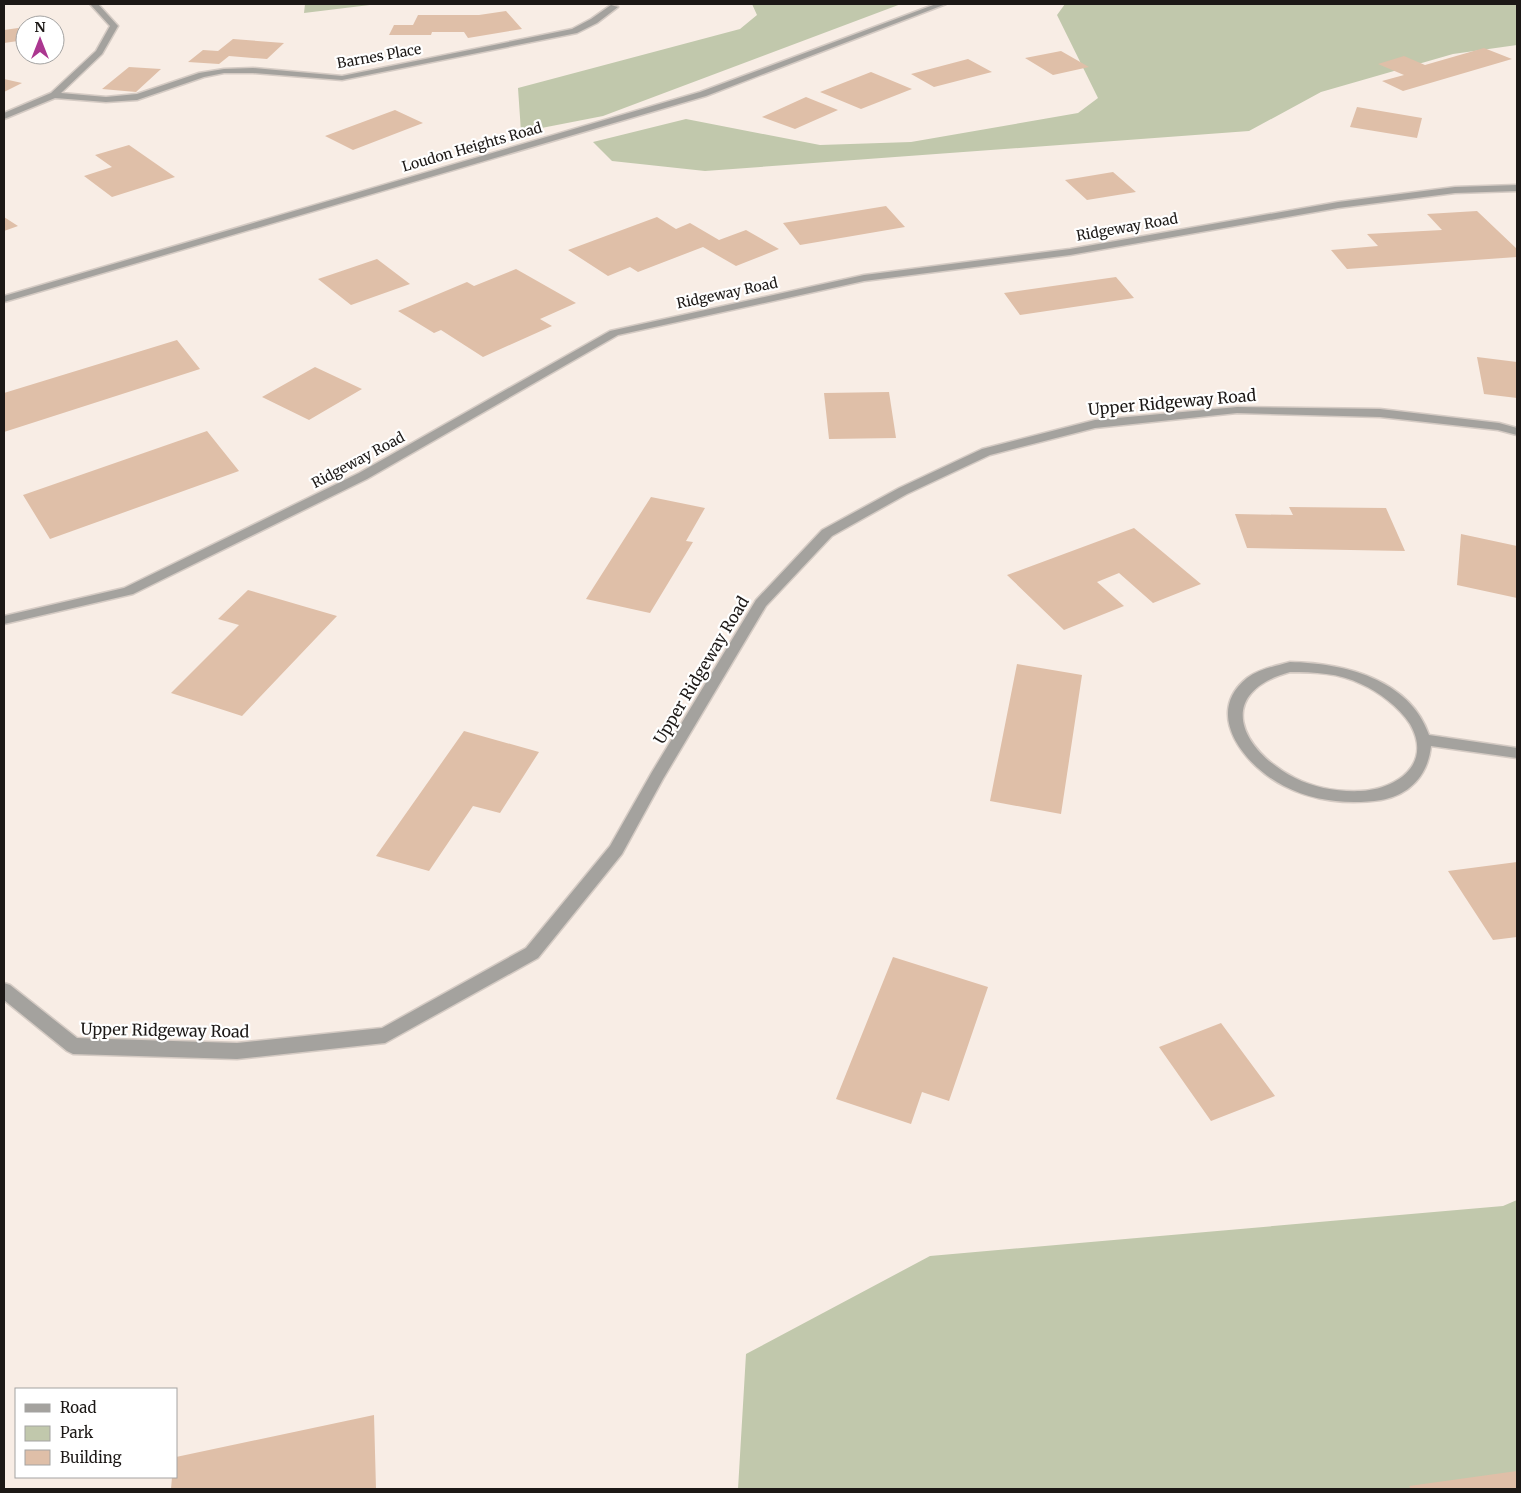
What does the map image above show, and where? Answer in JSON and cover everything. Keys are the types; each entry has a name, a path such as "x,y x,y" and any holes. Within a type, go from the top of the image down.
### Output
{"street":[{"path":"4,116 54,95 99,52 114,26 94,4"},
{"name":"Loudon Heights Road","path":"4,299 703,94 942,4"},
{"name":"Barnes Place","path":"54,95 104,99 137,97 223,70 246,70 319,78 342,78 574,31 594,21 614,7"},
{"name":"Ridgeway Road","path":"4,620 128,591 363,476 614,333 864,278 1070,252 1338,205 1455,190 1517,188"},
{"name":"Upper Ridgeway Road","path":"4,990 73,1046 238,1051 385,1035 532,953 616,850 657,776 761,604 827,533 903,491 986,452 1095,424 1237,410 1380,413 1499,427 1517,432"},
{"path":"1290,668 1318,668 1347,673 1374,684 1398,700 1415,719 1424,740 1423,762 1411,780 1388,793 1357,798 1323,794 1289,782 1262,765 1243,743 1234,720 1237,701 1248,685 1266,674 1290,668"},
{"path":"1424,740 1517,753"}],"green space":[{"path":"305,4 378,4 304,13"},
{"path":"752,4 901,4 603,116 521,132 518,88 740,29 757,15"},
{"path":"1065,4 1517,4 1517,45 1453,54 1321,92 1249,131 705,171 612,161 593,142 686,119 820,145 911,142 1078,113 1098,98 1057,15"},
{"path":"1517,1200 1517,1489 738,1489 746,1354 930,1256 1503,1206"}],"building":[{"path":"506,11 522,29 468,38 464,32 432,32 431,35 389,35 394,25 413,25 418,15 479,15"},
{"path":"15,28 15,41 4,43 4,30"},
{"path":"233,39 284,43 267,59 229,56 219,64 188,62 203,50 218,51"},
{"path":"1484,48 1512,59 1403,91 1382,81 1404,75 1378,64 1404,56 1425,65"},
{"path":"1061,51 1089,67 1053,75 1025,58"},
{"path":"968,59 992,72 934,87 911,74"},
{"path":"129,67 161,69 136,92 102,89"},
{"path":"871,72 912,89 861,109 820,92"},
{"path":"4,79 22,83 4,92"},
{"path":"806,97 838,110 795,129 762,117"},
{"path":"1357,107 1422,118 1417,138 1350,127"},
{"path":"395,110 423,123 353,150 325,136"},
{"path":"129,145 175,177 112,197 84,176 112,167 95,155"},
{"path":"1113,172 1136,192 1087,200 1065,180"},
{"path":"886,206 905,227 800,245 783,223"},
{"path":"1477,211 1517,249 1517,257 1347,269 1331,250 1378,246 1367,234 1442,230 1427,214"},
{"path":"4,217 18,226 4,231"},
{"path":"657,217 676,229 690,223 719,240 746,230 779,249 736,266 703,247 638,272 630,267 608,276 568,250"},
{"path":"377,259 410,284 351,305 318,279"},
{"path":"516,269 576,303 540,319 552,326 483,357 441,330 434,333 398,311 467,282 474,286"},
{"path":"1116,277 1134,298 1020,315 1004,293"},
{"path":"177,340 200,369 4,432 4,393"},
{"path":"1477,357 1517,362 1517,398 1484,394"},
{"path":"315,367 362,389 309,420 262,397"},
{"path":"889,392 896,438 829,439 824,393"},
{"path":"207,431 239,471 50,539 23,495"},
{"path":"651,497 705,508 686,541 693,542 650,613 586,599"},
{"path":"1289,507 1386,508 1405,551 1247,548 1235,514 1293,515"},
{"path":"1134,528 1201,584 1153,603 1119,573 1097,582 1124,606 1064,630 1007,575"},
{"path":"1461,534 1517,546 1517,598 1457,585"},
{"path":"248,590 337,616 242,716 171,693 239,625 218,619"},
{"path":"1017,664 1082,675 1061,814 990,801"},
{"path":"464,731 539,752 500,813 473,806 429,871 376,856"},
{"path":"1517,862 1517,937 1493,940 1448,871"},
{"path":"893,957 988,987 949,1101 922,1092 911,1124 836,1099"},
{"path":"1221,1023 1275,1096 1211,1121 1159,1047"},
{"path":"374,1415 376,1489 171,1489 172,1478 178,1478 178,1457"},
{"path":"1517,1471 1517,1489 1411,1489 1409,1486"}]}
